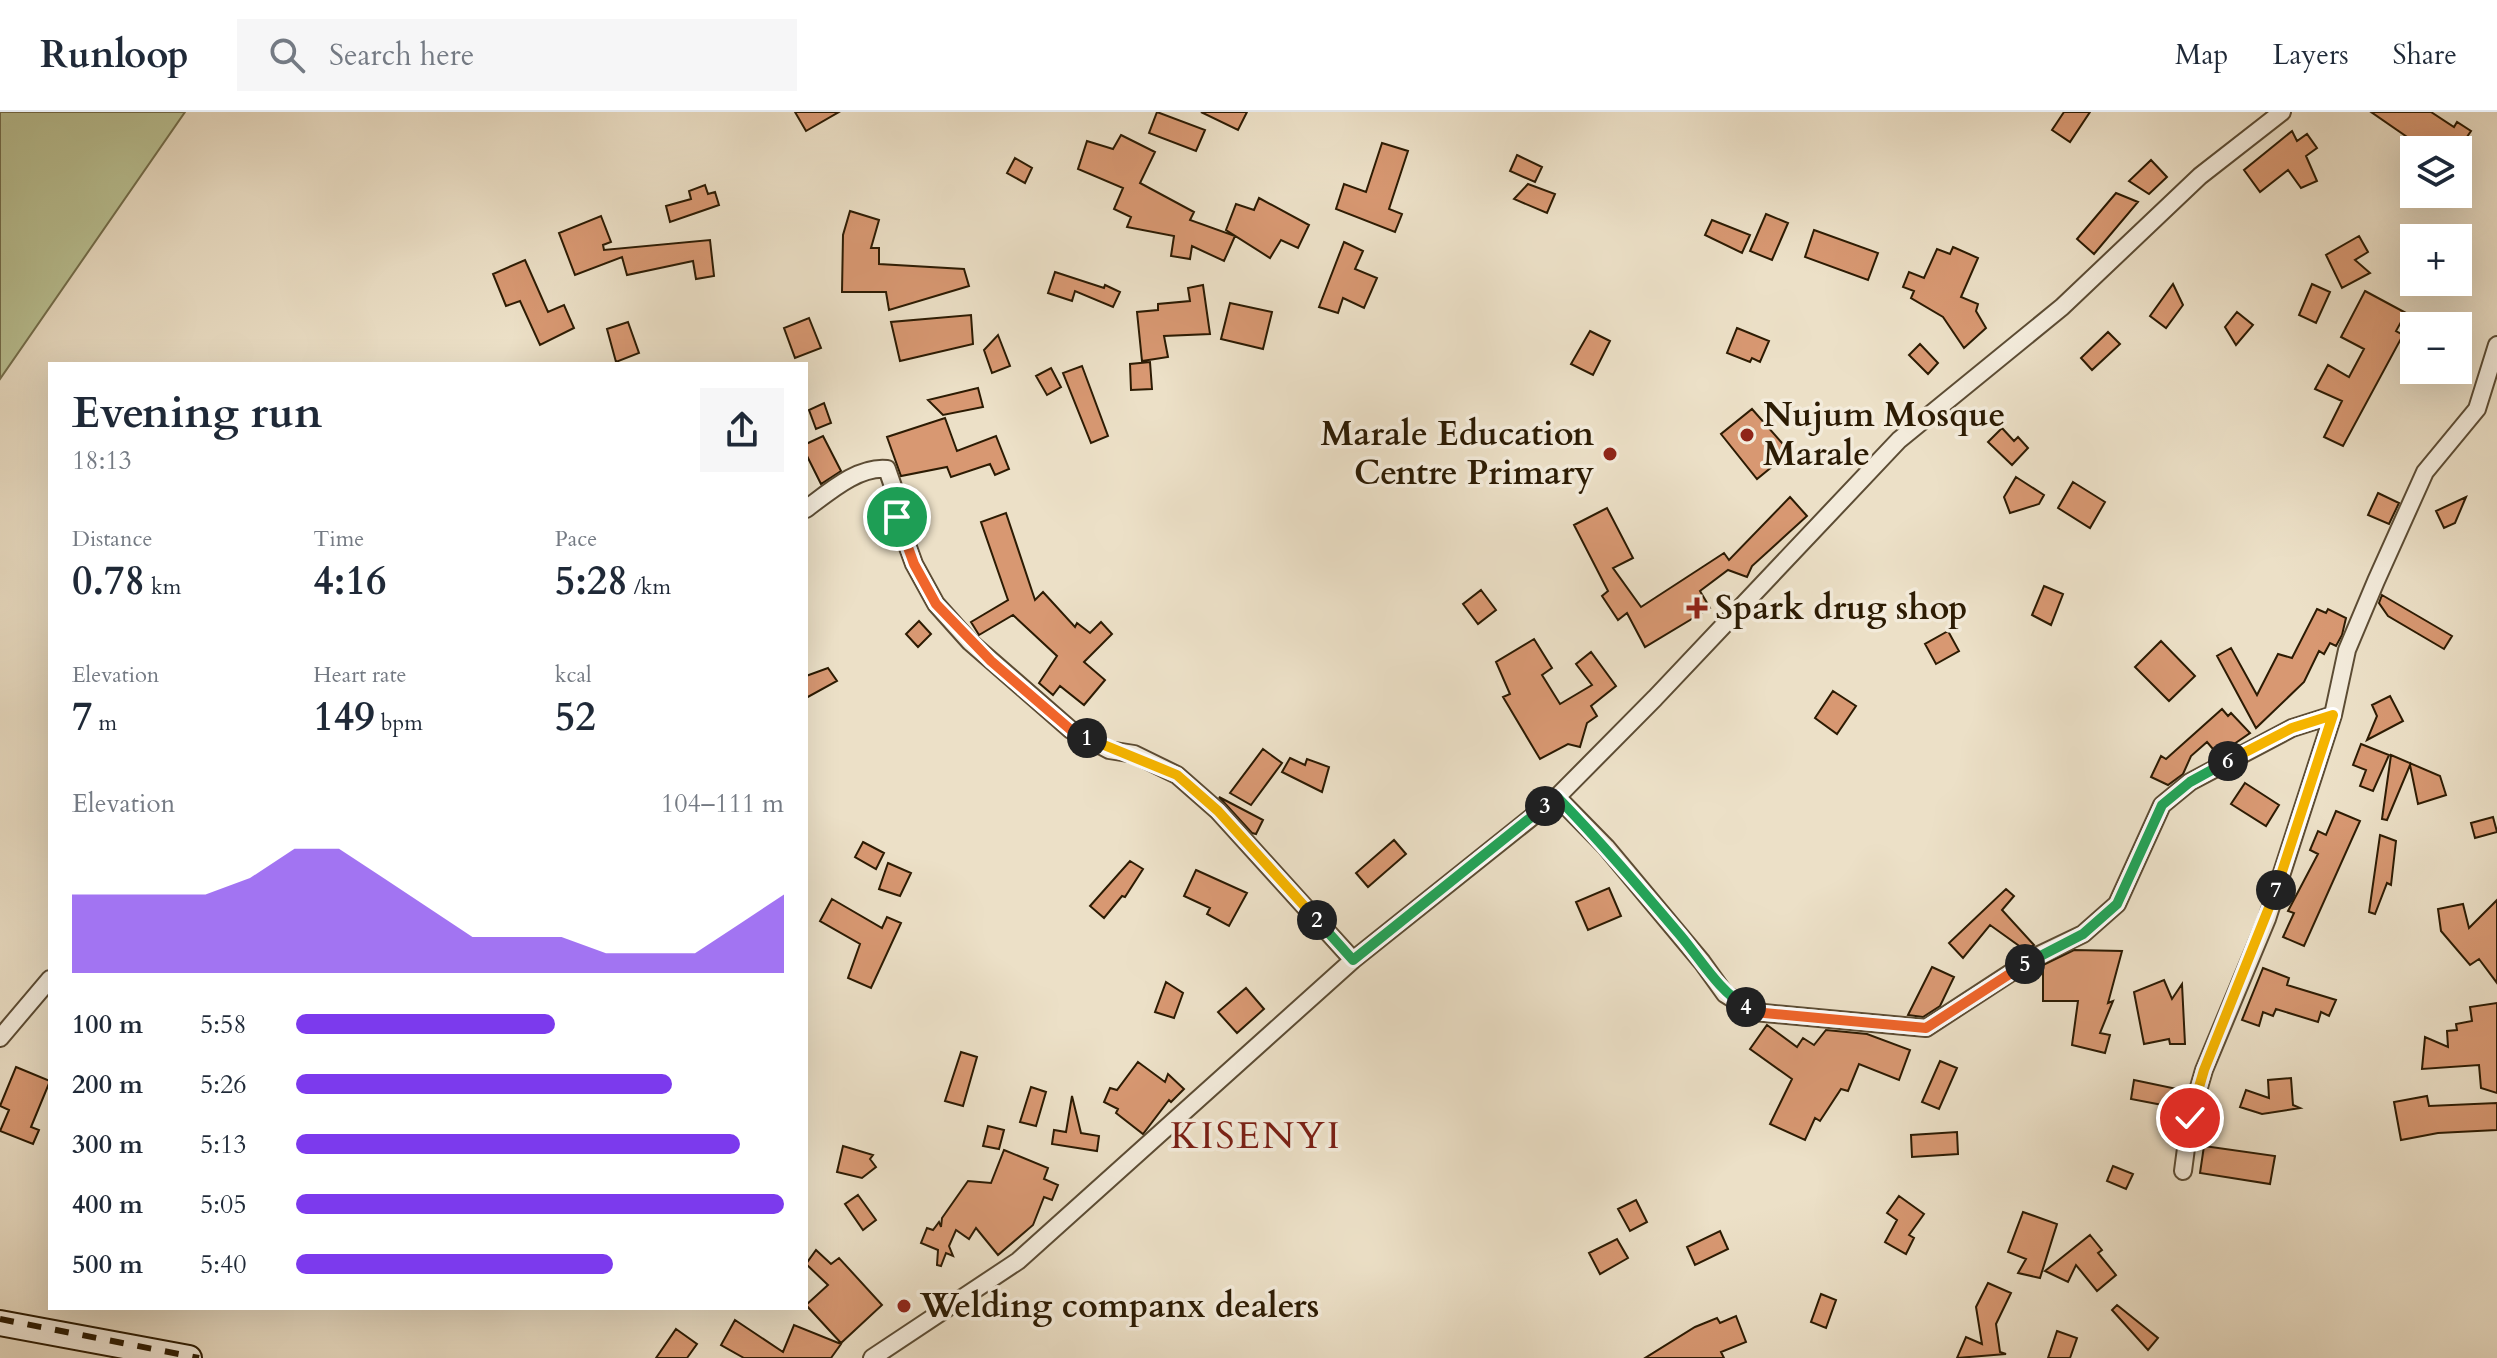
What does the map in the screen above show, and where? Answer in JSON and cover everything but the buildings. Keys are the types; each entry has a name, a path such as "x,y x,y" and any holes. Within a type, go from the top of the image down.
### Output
{"main road":[{"path":"0,1323 189,1358"}],"street":[{"path":"872,1358 1018,1261 1353,960 1557,797 1899,440 2062,307 2200,176 2282,112"},
{"path":"2183,1171 2190,1118 2204,1070 2267,919 2333,715 2347,650 2425,472 2477,409 2497,345"},
{"path":"808,508 854,476 874,467 887,469 896,495 897,517 914,564 936,604 970,642 1071,730 1109,750 1134,754 1177,775 1218,811 1353,960"},
{"path":"1557,797 1606,847 1725,994 1754,1012 1926,1028 2035,957 2083,934 2117,904 2162,805 2190,782 2292,728 2333,715"},
{"path":"0,1038 48,981"}],"green space":[{"path":"0,112 185,112 0,379"}],"railway":[{"path":"0,1319 199,1358"}],"place":[{"name":"Nujum Mosque Marale","path":"1747,435"},
{"name":"Marale Education Centre Primary","path":"1610,454"},
{"name":"Spark drug shop","path":"1697,608"},
{"name":"Welding companx dealers","path":"904,1306"}],"district":[{"name":"KISENYI","path":"1256,1136"}],"route":[{"path":"897,517 914,564 936,604 970,642 1051,709 1071,730 1109,750 1134,754 1177,775 1218,811 1353,960 1557,797 1606,847 1725,994 1754,1012 1926,1028 2035,957 2083,934 2117,904 2162,805 2190,782 2292,728 2333,715 2267,919 2204,1070 2190,1118"}]}
